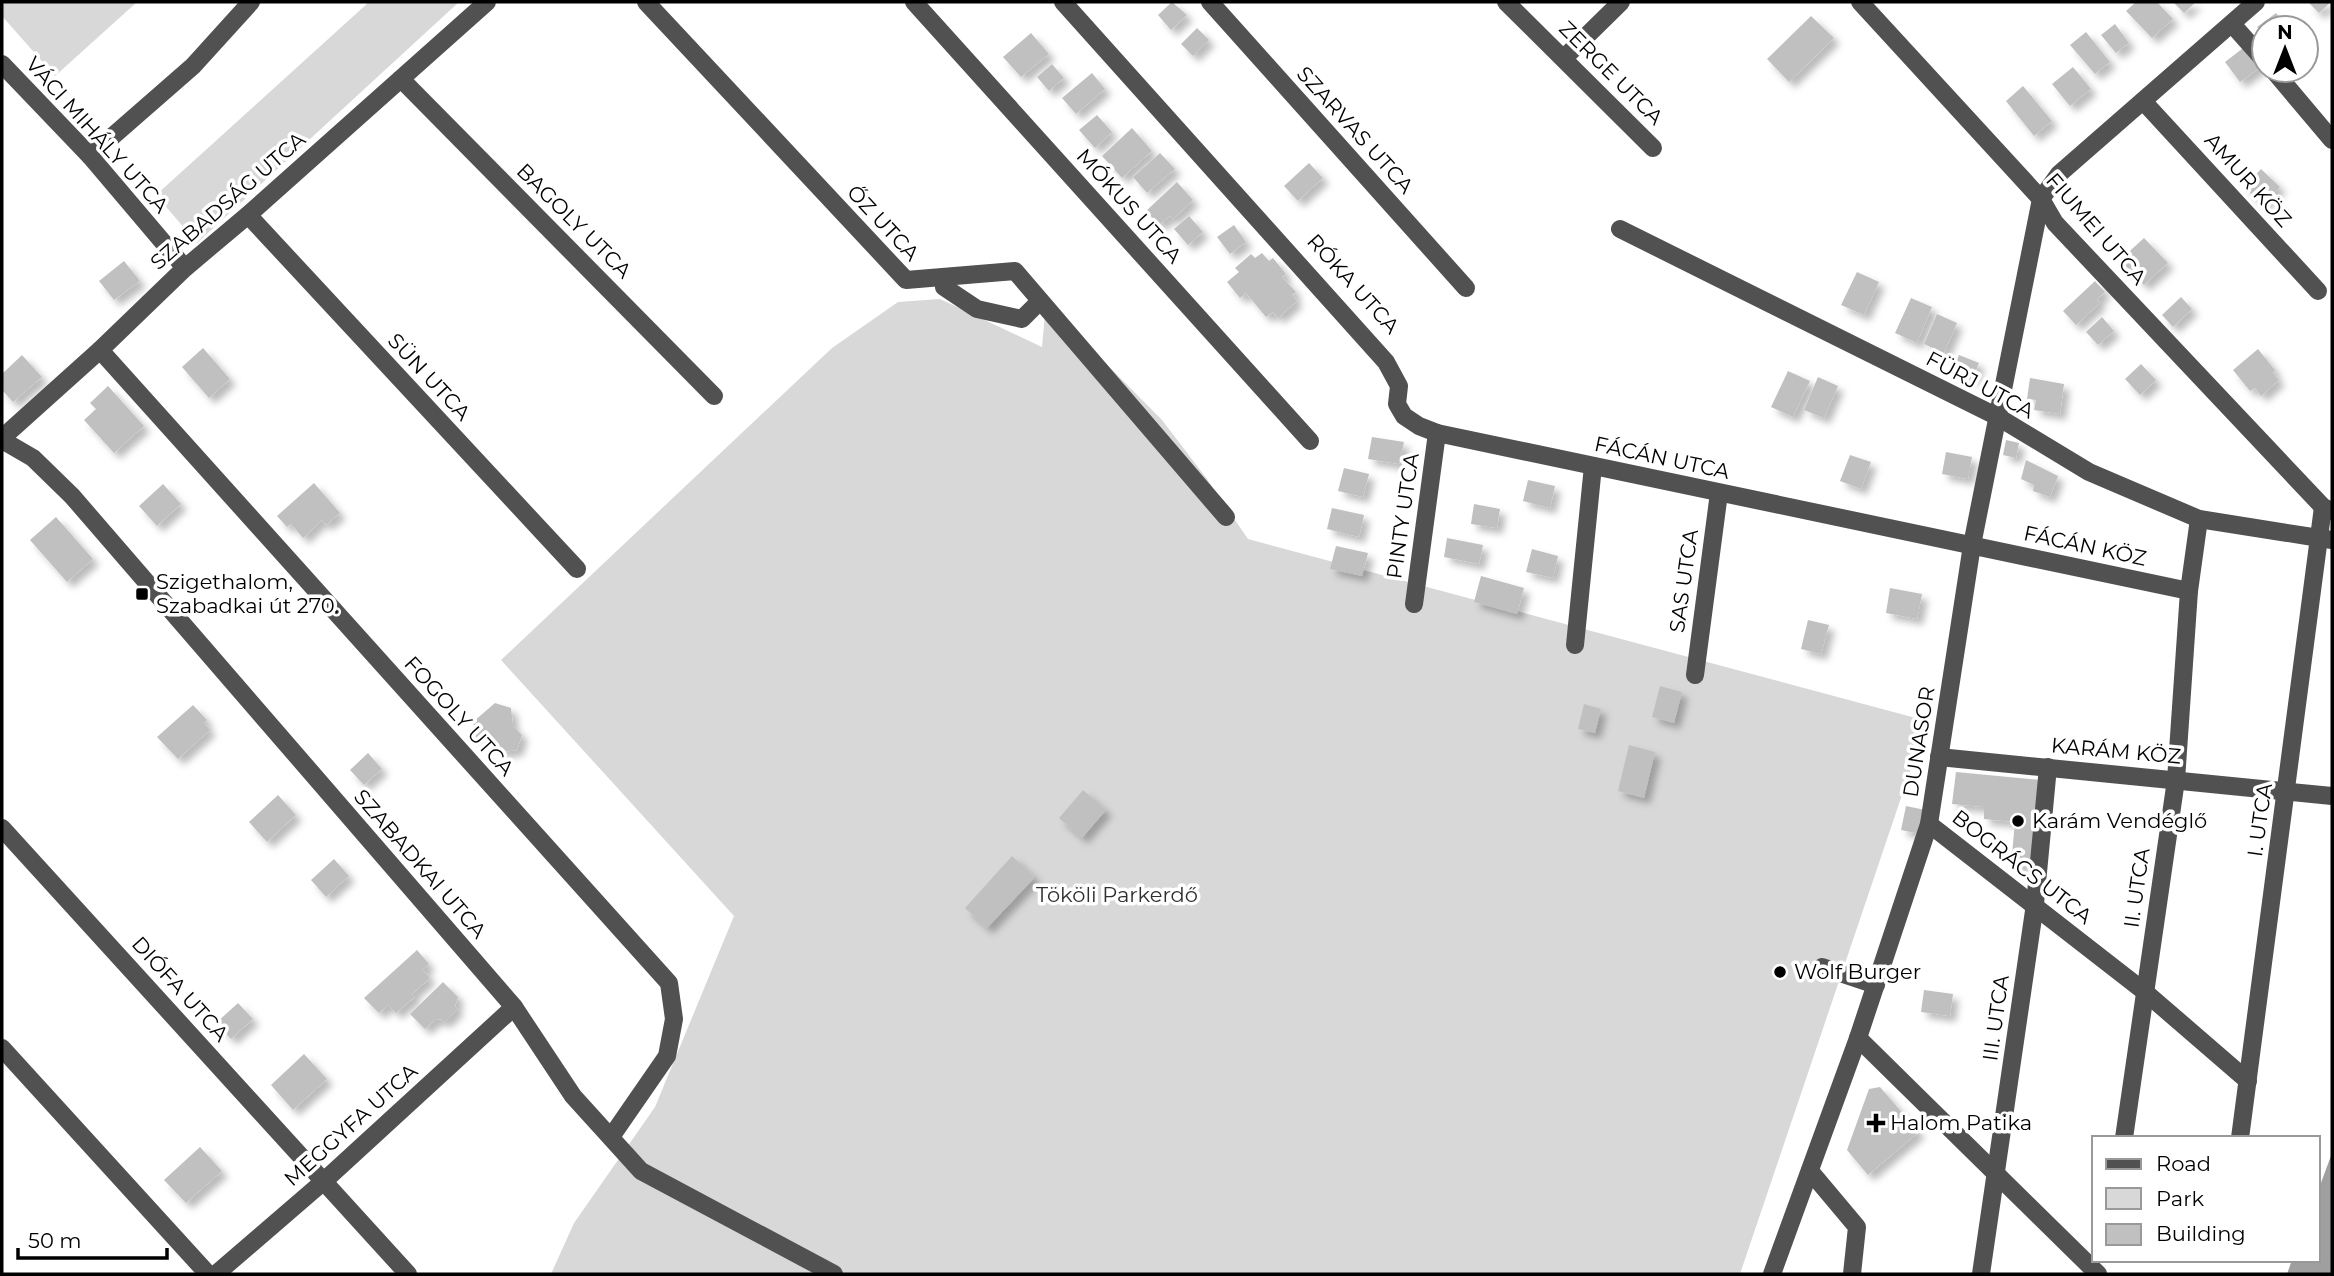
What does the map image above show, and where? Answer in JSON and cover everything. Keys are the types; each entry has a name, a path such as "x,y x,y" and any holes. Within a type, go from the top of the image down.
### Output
{"street":[{"path":"90,156 193,66 251,2"},
{"name":"SZABADSÁG UTCA","path":"2,439 100,351 185,268 487,2"},
{"name":"ŐZ UTCA","path":"646,2 906,280 1014,271 1226,517"},
{"name":"MÓKUS UTCA","path":"914,2 1310,441"},
{"name":"RÓKA UTCA","path":"1066,2 1389,359 1386,362"},
{"name":"SZARVAS UTCA","path":"1210,2 1466,288"},
{"name":"ZERGE UTCA","path":"1506,2 1653,148"},
{"path":"1564,58 1621,2"},
{"path":"2041,199 2059,174 2256,2"},
{"name":"FIUMEI UTCA","path":"1869,5 2041,199 2055,223 2327,509"},
{"path":"2232,24 2250,44"},
{"name":"VÁCI MIHÁLY UTCA","path":"2,64 90,156 185,268"},
{"name":"BAGOLY UTCA","path":"401,79 714,396"},
{"path":"2285,84 2332,139"},
{"name":"AMUR KÖZ","path":"2143,101 2318,291"},
{"name":"DUNASOR","path":"1772,1274 1858,1038 1929,824 1972,545 2041,199"},
{"name":"SÜN UTCA","path":"248,215 577,569"},
{"name":"FÜRJ UTCA","path":"1620,229 1998,417 2089,472 2199,519 2325,539"},
{"path":"945,277 944,287 977,309 1022,319 1040,301"},
{"name":"FOGOLY UTCA","path":"100,351 669,984 674,1018 667,1056 611,1137"},
{"name":"FÁCÁN UTCA","path":"1386,362 1399,386 1397,404 1404,416 1437,433 1972,545"},
{"name":"PINTY UTCA","path":"1414,604 1437,433"},
{"name":"SZABADKAI UTCA","path":"2,439 33,458 72,496 514,1007 573,1096 641,1171 834,1274"},
{"path":"1575,645 1593,466"},
{"name":"SAS UTCA","path":"1695,675 1719,493"},
{"name":"I. UTCA","path":"2240,1136 2287,790 2325,539 2327,509"},
{"name":"II. UTCA","path":"2124,1136 2176,780 2189,591 2199,519"},
{"name":"FÁCÁN KÖZ","path":"1972,545 2189,591"},
{"name":"KARÁM KÖZ","path":"1939,757 2332,796"},
{"name":"III. UTCA","path":"1981,1274 2035,904 2048,767"},
{"name":"BOGRÁCS UTCA","path":"1929,824 2145,992 2248,1081"},
{"name":"DIÓFA UTCA","path":"2,828 408,1274"},
{"path":"1822,967 1876,985"},
{"name":"MEGGYFA UTCA","path":"216,1274 324,1181 514,1007"},
{"path":"1858,1038 1995,1176 2098,1274"},
{"path":"2,1048 208,1274"},
{"path":"1810,1171 1857,1227 1852,1274"}],"green space":[{"path":"2,2 137,2 55,76 2,16"},
{"path":"369,2 459,2 197,243 156,195"},
{"name":"Tököli Parkerdő","path":"940,299 1042,347 1046,303 1162,420 1248,539 1927,721 1740,1274 551,1274 574,1223 655,1107 734,916 501,660 832,348 898,302"}],"shaded area":[{"path":"2332,1153 2332,1274 2287,1274 2291,1262 2320,1262 2320,1186"}],"building":[{"path":"1172,2 1187,15 1171,30 1158,15"},
{"path":"2136,2 2157,2 2173,19 2152,38 2126,11"},
{"path":"2173,2 2196,2 2184,13"},
{"path":"2308,2 2331,2 2319,13"},
{"path":"1811,16 1834,38 1789,82 1767,59"},
{"path":"2115,24 2129,43 2116,53 2101,35"},
{"path":"1197,28 1209,40 1193,56 1181,44"},
{"path":"2086,32 2110,62 2095,74 2070,45"},
{"path":"1031,33 1049,54 1021,77 1003,57"},
{"path":"2247,45 2250,49 2250,75 2240,82 2225,62"},
{"path":"1052,64 1064,78 1049,91 1037,77"},
{"path":"2073,67 2091,89 2070,106 2052,84"},
{"path":"1092,73 1105,89 1076,114 1062,98"},
{"path":"2023,86 2052,121 2034,136 2006,101"},
{"path":"1097,115 1112,132 1095,148 1079,130"},
{"path":"1132,128 1152,151 1122,178 1102,156"},
{"path":"1160,153 1175,169 1147,193 1133,177"},
{"path":"1309,163 1323,178 1298,201 1284,186"},
{"path":"2261,169 2280,187 2262,205 2244,187"},
{"path":"1177,182 1193,200 1173,219 1170,216 1159,225 1146,211"},
{"path":"1189,216 1203,232 1188,245 1174,229"},
{"path":"1234,225 1246,242 1230,254 1217,237"},
{"path":"2144,238 2168,263 2144,285 2120,260"},
{"path":"1262,253 1269,261 1273,258 1286,274 1282,277 1296,292 1292,295 1297,301 1278,318 1273,312 1266,317 1246,293 1240,298 1227,282 1239,272 1235,268 1251,254 1255,258"},
{"path":"124,261 140,281 114,300 99,281"},
{"path":"1857,272 1879,282 1864,315 1841,305"},
{"path":"2095,281 2105,292 2097,299 2100,303 2076,325 2063,311"},
{"path":"2181,297 2192,309 2173,327 2162,315"},
{"path":"1911,298 1932,307 1917,343 1895,333"},
{"path":"1937,314 1957,323 1944,353 1924,344"},
{"path":"2102,317 2114,331 2098,345 2086,332"},
{"path":"203,348 230,379 209,398 182,367"},
{"path":"2258,349 2275,370 2273,373 2279,380 2261,396 2255,388 2250,391 2233,370"},
{"path":"22,355 42,377 13,402 2,390 2,374"},
{"path":"1959,355 1979,363 1972,380 1952,371"},
{"path":"2141,364 2156,380 2140,395 2125,379"},
{"path":"1788,371 1810,381 1793,417 1771,407"},
{"path":"1818,377 1838,386 1824,418 1804,410"},
{"path":"2030,378 2064,384 2060,414 2034,410 2036,400 2027,399"},
{"path":"108,386 144,426 114,453 84,420 96,409 90,403"},
{"path":"1372,437 1404,442 1399,464 1368,459"},
{"path":"2006,440 2019,443 2016,458 2003,455"},
{"path":"1946,452 1972,457 1968,479 1942,474"},
{"path":"1850,455 1871,462 1861,489 1840,481"},
{"path":"2026,460 2058,476 2050,497 2033,491 2034,485 2021,479"},
{"path":"1344,468 1369,474 1363,497 1338,491"},
{"path":"1528,480 1555,486 1550,508 1523,501"},
{"path":"314,483 340,513 326,525 322,520 303,538 291,524 287,527 277,516"},
{"path":"163,484 181,504 157,526 139,506"},
{"path":"1474,504 1500,509 1497,528 1471,524"},
{"path":"1332,508 1364,515 1359,537 1327,529"},
{"path":"56,517 93,559 67,582 30,540"},
{"path":"1447,538 1483,545 1479,564 1444,557"},
{"path":"1336,546 1368,553 1362,576 1330,569"},
{"path":"1532,549 1558,556 1553,578 1526,572"},
{"path":"1481,576 1524,588 1517,614 1474,602"},
{"path":"1890,588 1922,594 1917,619 1886,613"},
{"path":"1808,620 1829,625 1821,654 1801,649"},
{"path":"1660,686 1682,692 1674,723 1652,717"},
{"path":"495,703 511,708 513,726 522,735 517,750 502,752 493,743 476,738 473,722"},
{"path":"1584,704 1601,709 1595,733 1578,729"},
{"path":"193,705 207,720 204,723 210,730 178,759 157,737"},
{"path":"1629,745 1655,752 1644,798 1618,791"},
{"path":"368,753 382,769 364,785 350,770"},
{"name":"Karám Vendéglő","path":"1956,772 2041,780 2033,868 2011,865 2015,822 1984,819 1984,807 1952,804"},
{"path":"1083,790 1106,810 1082,838 1059,818"},
{"path":"278,795 296,815 267,842 249,822"},
{"path":"1906,806 1925,810 1920,834 1901,830"},
{"path":"1012,856 1035,877 987,928 965,908"},
{"path":"334,859 349,876 326,897 311,880"},
{"path":"417,950 429,964 423,970 430,978 412,994 415,997 396,1013 388,1005 379,1013 364,998"},
{"path":"443,982 458,997 455,1006 458,1009 444,1023 441,1019 435,1020 425,1029 410,1014"},
{"path":"1924,990 1953,994 1950,1016 1921,1012"},
{"path":"238,1003 253,1019 231,1039 216,1023"},
{"path":"304,1054 327,1079 293,1110 271,1085"},
{"path":"1880,1087 1919,1132 1868,1175 1847,1150 1869,1089"},
{"path":"200,1147 222,1171 186,1203 164,1180"}],"place":[{"name":"Szigethalom, Szabadkai út 270.","path":"142,594"},
{"name":"Karám Vendéglő","path":"2018,821"},
{"name":"Wolf Burger","path":"1780,972"},
{"name":"Halom Patika","path":"1876,1123"}]}
